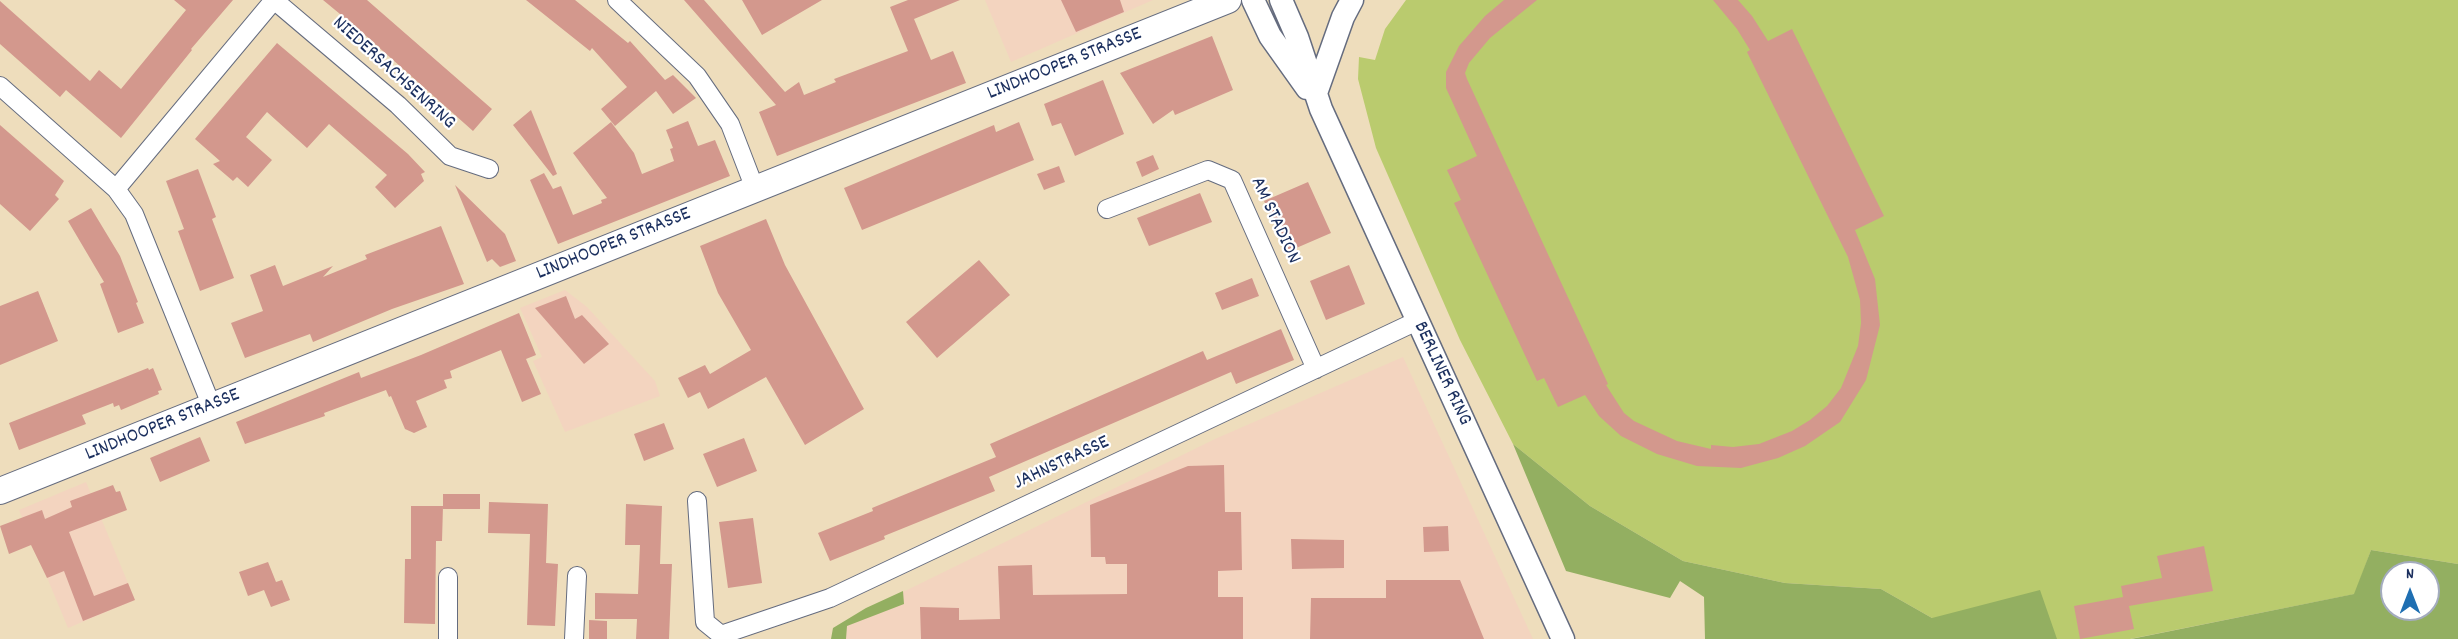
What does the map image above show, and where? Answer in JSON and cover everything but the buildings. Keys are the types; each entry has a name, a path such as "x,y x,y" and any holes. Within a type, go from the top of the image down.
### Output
{"main road":[{"name":"LINDHOOPER STRASSE","path":"0,491 1228,0"}],"street":[{"name":"NIEDERSACHSENRING","path":"274,0 398,105 450,156 489,169"},
{"path":"116,189 274,0"},
{"path":"616,0 697,76 730,124 755,189"},
{"name":"BERLINER RING","path":"1253,0 1270,36 1319,101"},
{"name":"BERLINER RING","path":"1281,0 1319,101 1563,639"},
{"path":"1319,101 1343,17 1352,0"},
{"path":"0,86 116,189 134,214 212,407"},
{"name":"AM STADION","path":"1107,209 1208,170 1232,180 1316,369"},
{"name":"JAHNSTRASSE","path":"721,637 830,598 1417,321"},
{"path":"697,501 705,622 721,637"},
{"path":"574,639 576,576"},
{"path":"448,577 448,639"}],"shaded area":[{"path":"985,0 1153,0 1011,62"},
{"path":"565,290 587,307 655,381 660,396 565,432 533,361 542,357 520,308"},
{"path":"1403,357 1533,639 843,639 848,619 1215,439"},
{"path":"86,482 135,600 68,628 19,510"}],"green space":[{"path":"1406,0 2458,0 2458,564 2371,550 2355,594 2130,639 2056,639 1932,618 1881,589 1785,583 1683,561 1590,506 1513,444 1460,340 1376,148 1358,79 1359,57 1375,60 1385,29"},
{"path":"1513,444 1590,506 1683,561 1785,583 1881,589 1932,618 2040,590 2057,639 1705,639 1704,597 1680,581 1670,598 1566,571"},
{"path":"2371,550 2439,561 2380,561 2380,621 2440,621 2440,561 2458,564 2458,639 2131,639 2354,594"},
{"path":"903,591 904,604 847,626 846,639 831,639 833,628 866,608"}]}
